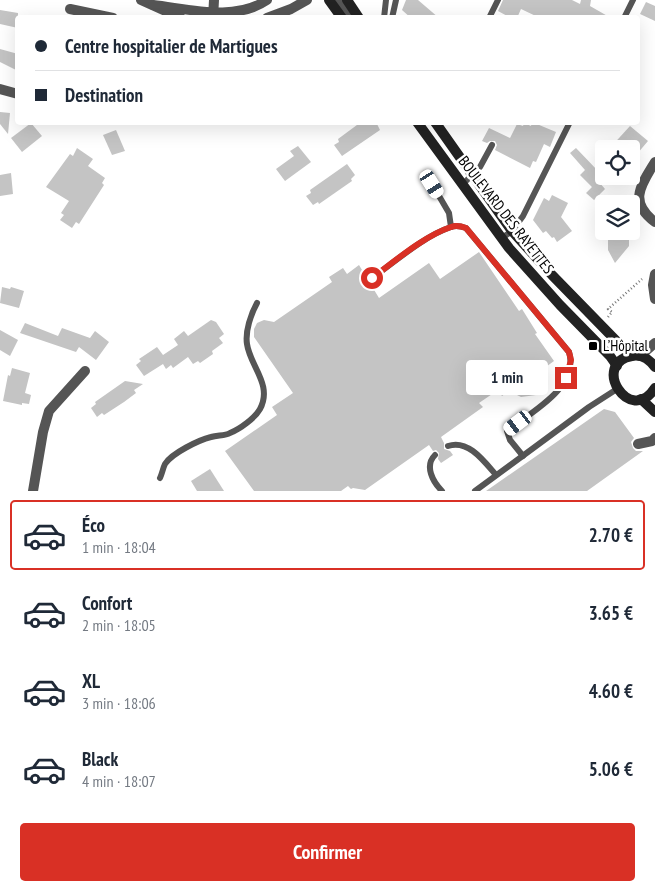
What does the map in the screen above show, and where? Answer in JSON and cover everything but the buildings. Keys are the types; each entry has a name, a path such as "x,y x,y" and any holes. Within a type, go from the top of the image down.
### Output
{"main road":[{"path":"329,0 340,15"},
{"path":"347,0 357,15"},
{"name":"BOULEVARD DES RAYETTES","path":"422,125 462,185 502,238 560,306 610,356 617,366"},
{"name":"BOULEVARD DES RAYETTES","path":"437,125 512,230 572,296 635,356 649,360 655,367"},
{"path":"560,306 572,296"},
{"path":"635,356 623,359 617,366 613,378 617,389 627,398 641,399 648,396 655,388"},
{"path":"641,399 655,412"}],"street":[{"path":"141,0 184,15 213,15 246,10 267,0"},
{"path":"213,15 214,0"},
{"path":"275,15 308,0"},
{"path":"340,0 350,15"},
{"path":"70,9 99,15"},
{"path":"0,89 15,93"},
{"path":"655,162 641,185 638,198 643,211 655,222"},
{"path":"652,274 655,299"},
{"path":"635,356 655,343"},
{"path":"33,491 43,432 49,411 85,371"},
{"path":"638,444 652,441 655,438"}],"lane":[{"path":"384,15 386,0"},
{"path":"393,15 396,0"},
{"path":"490,15 498,0"},
{"path":"626,15 633,0"},
{"path":"502,238 512,230 523,216 568,125"},
{"path":"462,185 480,167 492,145"},
{"path":"432,184 449,214 451,226"},
{"path":"372,278 419,244 451,226 466,228 569,352 571,360 566,378 557,393 507,431 510,440 523,456"},
{"path":"160,478 166,462 181,450 204,439 230,433 252,418 261,408 264,396 263,383 248,351 246,336 251,316 257,303"},
{"path":"475,491 589,407 617,389"},
{"path":"448,446 455,444 466,446 481,458 496,475"},
{"path":"435,455 432,458 429,469 433,479 442,491"}],"path":[{"path":"607,317 612,312 608,309 652,274"}],"place":[{"name":"L’Hôpital","path":"593,346"}],"route":[{"path":"372,278 437,233 451,226 466,228 569,352 571,360 566,378"}]}
